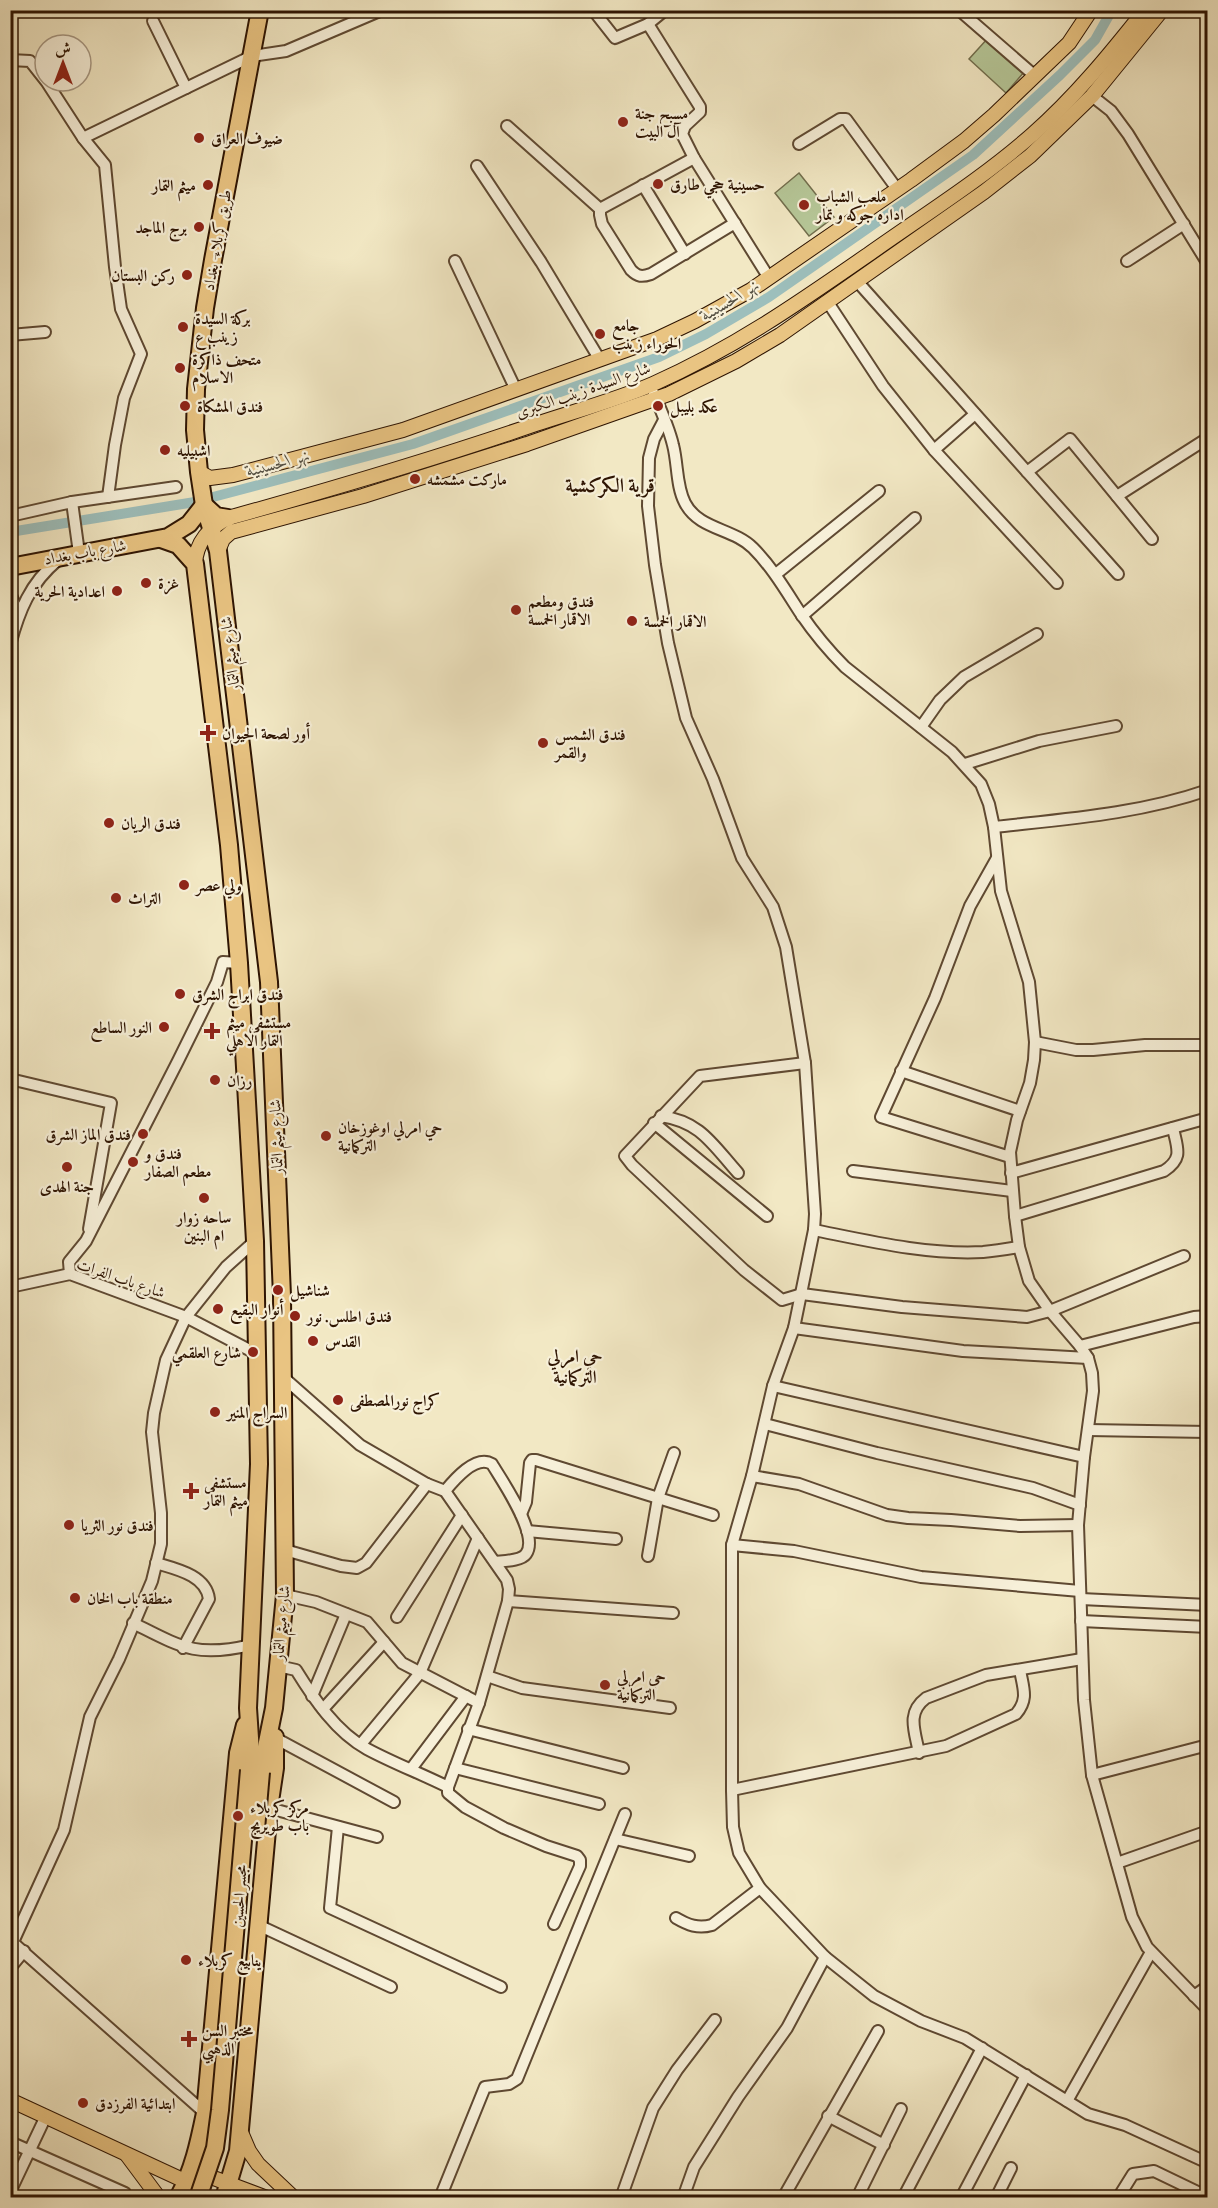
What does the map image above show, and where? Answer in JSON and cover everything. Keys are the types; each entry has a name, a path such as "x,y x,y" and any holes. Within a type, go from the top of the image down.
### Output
{"highway":[{"name":"طريق كربلاء- بغداد","path":"204,505 195,430 201,339 213,260 260,10"},
{"path":"204,505 216,516 231,524"},
{"name":"شارع ميثم التمار","path":"204,505 218,551 261,905 273,1062 282,1296 285,1595 274,1708 255,1771"},
{"name":"شارع باب بغداد","path":"10,567 73,550 161,539 183,529 195,519 204,505"},
{"path":"161,539 178,545 195,564"},
{"name":"شارع ميثم التمار","path":"195,564 228,832 239,963 255,1241 259,1464 248,1708 251,1753 255,1771"},
{"path":"241,1018 248,1026 257,1028 266,1025 271,1017"},
{"path":"244,1065 247,1054 257,1048 268,1052 273,1062"},
{"path":"259,1427 267,1434 273,1435 283,1430"},
{"path":"259,1464 262,1457 268,1454 281,1457 284,1463"},
{"path":"178,2198 187,2182 205,2113 238,1754 248,1708"},
{"path":"227,2191 238,2151 269,1808 275,1768 274,1708"},
{"name":"مجسر الحسين","path":"200,2198 215,2148 220,2110 255,1771"},
{"name":"مجسر الحسين","path":"208,2198 225,2151 230,2111 255,1771"}],"main road":[{"path":"199,472 210,478 222,477 404,430 657,339 695,321 768,278 897,189 979,128 1069,43 1091,10"},
{"name":"شارع السيدة زينب الكبرى","path":"231,524 650,385 706,359 759,329 987,171 1066,102 1106,58 1144,10"},
{"name":"شارع السيدة زينب الكبرى","path":"195,564 198,549 212,528 404,483 527,444 656,399 736,361 780,334 1007,175 1051,137 1092,96 1162,10"},
{"path":"218,551 231,524"},
{"path":"10,2100 187,2182 200,2198"},
{"path":"239,2130 258,2164 294,2198"},
{"path":"123,2152 147,2179 159,2198"},
{"path":"187,2182 200,2174 227,2191 267,2198"}],"street":[{"path":"83,138 252,56 286,51 382,10"},
{"path":"593,10 615,38 648,24 665,10"},
{"path":"959,10 1035,76"},
{"path":"153,21 186,88"},
{"path":"648,24 700,107 700,112 682,131 694,158 768,278"},
{"path":"10,60 30,60 33,64"},
{"path":"54,93 83,138 105,165 114,267 121,309 141,354 124,398 114,445 108,497"},
{"path":"1092,96 1110,111 1128,134 1208,264"},
{"path":"799,144 840,119 846,119 897,189"},
{"path":"507,126 600,208 602,224 636,276 643,277 651,274 735,223"},
{"path":"600,208 694,158"},
{"path":"477,166 541,262 600,360"},
{"path":"643,185 685,254"},
{"path":"1127,261 1184,224"},
{"path":"455,261 516,390"},
{"path":"856,280 1118,574"},
{"path":"827,301 883,386 933,450 1057,583"},
{"path":"10,335 45,332"},
{"path":"650,385 673,443 681,489 692,513 699,520 738,536 752,546 776,574 802,616 845,667 965,764 981,784 989,804 1002,891 1029,982 1035,1042 1030,1083 1012,1136 1010,1157 1019,1247 1029,1281 1050,1311 1080,1346 1088,1358 1092,1373 1093,1391 1078,1525 1084,1700 1092,1775 1132,1917 1140,1935 1151,1952 1208,2010"},
{"path":"933,450 975,414"},
{"path":"664,420 654,439 649,458 648,506 668,643 686,718 713,779 742,858 773,907 786,947 805,1063 815,1214 814,1230 794,1328 773,1386 752,1476 732,1545 732,1790 733,1827 739,1853 760,1888 825,1957 874,1996 921,2020 965,2038 1088,2114 1125,2125 1208,2163"},
{"path":"1117,496 1208,438"},
{"path":"1027,472 1070,439 1152,539"},
{"path":"10,516 72,508 108,497 176,486"},
{"path":"776,574 879,491"},
{"path":"10,645 24,601 34,584 47,569 73,550 72,508"},
{"path":"802,616 915,518"},
{"path":"10,593 16,608 17,620"},
{"path":"921,727 940,700 964,677 1037,634"},
{"path":"965,764 1039,741 1116,726"},
{"path":"994,827 1114,813 1184,798 1208,790"},
{"path":"998,858 970,906 935,998 881,1117 1010,1157"},
{"path":"70,1274 69,1262 86,1241 217,982 223,962 239,963"},
{"path":"1035,1042 1076,1050 1128,1045 1208,1045"},
{"path":"805,1063 700,1076 625,1156 744,1270 782,1300 802,1294 902,1307 1027,1317 1050,1311 1184,1256"},
{"path":"901,1071 1020,1111"},
{"path":"10,1078 111,1103 86,1241"},
{"path":"1011,1173 1208,1118"},
{"path":"657,1120 678,1119 690,1124 701,1132 738,1173"},
{"path":"657,1120 767,1215"},
{"path":"1015,1216 1164,1171 1174,1164 1179,1154 1173,1128"},
{"path":"853,1171 1012,1191"},
{"path":"814,1230 890,1245 943,1251 982,1252 1019,1247"},
{"path":"205,2113 12,1941 64,1830 90,1717 119,1659 152,1581 161,1544 161,1513 152,1432 166,1360 186,1317 226,1267 255,1241"},
{"name":"شارع باب الفرات","path":"10,1287 70,1274 186,1317"},
{"path":"1080,1346 1194,1317 1208,1316"},
{"path":"186,1317 257,1354"},
{"path":"794,1328 963,1351 1088,1358"},
{"path":"283,1377 360,1445 426,1484 445,1491 507,1580 508,1601 479,1703 448,1787 448,1793 452,1798 504,1828 577,1856 580,1866 554,1924"},
{"path":"773,1386 1084,1457"},
{"path":"765,1424 877,1453 1033,1488 1080,1505"},
{"path":"1088,1430 1208,1432"},
{"path":"648,1556 658,1498 674,1453"},
{"path":"521,1514 526,1502 530,1463 536,1460 713,1515"},
{"path":"445,1491 469,1467 488,1461 492,1464 521,1514 529,1546 524,1557 495,1562"},
{"path":"752,1476 800,1485 887,1515 1020,1526 1078,1525"},
{"path":"285,1550 341,1566 357,1568 366,1563 426,1484"},
{"path":"397,1617 462,1515"},
{"path":"527,1531 616,1539"},
{"path":"361,1744 420,1673 478,1538"},
{"path":"732,1545 794,1551 921,1577 1080,1595 1208,1605"},
{"path":"156,1563 187,1573 197,1580 208,1593 209,1599 183,1648"},
{"path":"285,1595 316,1602 368,1622 402,1663 479,1703"},
{"path":"508,1601 673,1613"},
{"path":"312,1696 346,1614"},
{"path":"1081,1621 1208,1627"},
{"path":"133,1623 183,1648 208,1652 251,1645"},
{"path":"322,1709 384,1642"},
{"path":"919,1752 913,1716 917,1704 926,1698 986,1675 1082,1659"},
{"path":"278,1666 296,1670 322,1709 338,1727 361,1744 448,1787"},
{"path":"732,1790 946,1746 1016,1714 1023,1706 1024,1697 1020,1670"},
{"path":"487,1676 522,1688 670,1708"},
{"path":"411,1769 466,1696"},
{"path":"468,1729 623,1768"},
{"path":"275,1738 394,1802"},
{"path":"1092,1775 1208,1745"},
{"path":"455,1768 599,1804"},
{"path":"269,1808 377,1837"},
{"path":"440,2198 485,2087 509,2084 517,2079 625,1814"},
{"path":"338,1827 330,1908 501,1987"},
{"path":"1117,1863 1208,1831"},
{"path":"615,1839 689,1856"},
{"path":"676,1918 689,1925 703,1927 712,1925 760,1888"},
{"path":"258,1925 391,1987"},
{"path":"10,1968 24,1952"},
{"path":"1067,2101 1151,1952"},
{"path":"683,2198 694,2168 738,2097 787,2028 825,1957"},
{"path":"1194,1996 1208,1986"},
{"path":"621,2198 653,2108 677,2070 716,2020"},
{"path":"783,2198 878,2031"},
{"path":"903,2198 982,2048"},
{"path":"962,2198 1026,2075"},
{"path":"858,2198 901,2109"},
{"path":"10,2192 46,2116"},
{"path":"828,2116 884,2145"},
{"path":"10,2142 125,2193"},
{"path":"996,2198 1011,2168"},
{"path":"1118,2198 1133,2174 1143,2171 1155,2171 1208,2197"}],"green space":[{"path":"988,38 1025,71 1006,93 969,59"},
{"name":"ملعب الشباب اداره جوكه و تمار","path":"799,173 834,217 809,236 775,193"}],"waterway":[{"name":"نهر الحسينية","path":"213,497 413,444 659,357 706,334 769,297 973,155 1095,40 1112,10"},
{"name":"نهر الحسينية","path":"10,532 195,502"}],"place":[{"name":"مسبح جنة آل البيت","path":"623,122"},
{"name":"ضيوف العراق","path":"199,138"},
{"name":"حسينية حجي طارق","path":"658,184"},
{"name":"ميثم التمار","path":"208,185"},
{"name":"ملعب الشباب اداره جوكه و تمار","path":"804,205"},
{"name":"برج الماجد","path":"199,227"},
{"name":"ركن البستان","path":"187,275"},
{"name":"بركة السيدة زينب ع","path":"183,327"},
{"name":"جامع الحوراء زينب","path":"600,334"},
{"name":"متحف ذاكرة الاسلام","path":"180,368"},
{"name":"فندق المشكاة","path":"185,406"},
{"name":"عكد بليبل","path":"658,406"},
{"name":"اشبيليه","path":"165,450"},
{"name":"ماركت مشمشه","path":"415,479"},
{"name":"غزة","path":"146,583"},
{"name":"اعدادية الحرية","path":"117,591"},
{"name":"فندق ومطعم الاقمار الخمسة","path":"516,610"},
{"name":"الاقمار الخمسة","path":"632,621"},
{"name":"أور لصحة الحيوان","path":"208,733"},
{"name":"فندق الشمس والقمر","path":"543,743"},
{"name":"فندق الريان","path":"109,823"},
{"name":"ولي عصر","path":"184,885"},
{"name":"التراث","path":"116,898"},
{"name":"فندق ابراج الشرق","path":"180,994"},
{"name":"النور الساطع","path":"164,1027"},
{"name":"مستشفى ميثم التمار الاهلي","path":"212,1031"},
{"name":"رزان","path":"215,1080"},
{"name":"فندق الماز الشرق","path":"143,1134"},
{"name":"حي امرلي اوغوزخان التركمانية","path":"326,1136"},
{"name":"فندق و مطعم الصفار","path":"133,1162"},
{"name":"جنة الهدى","path":"67,1167"},
{"name":"ساحه زوار ام البنين","path":"204,1198"},
{"name":"شناشيل","path":"278,1290"},
{"name":"أنوار البقيع","path":"218,1309"},
{"name":"فندق اطلس. نور","path":"295,1316"},
{"name":"القدس","path":"313,1341"},
{"name":"شارع العلقمي","path":"253,1352"},
{"name":"كراج نورالمصطفى","path":"338,1400"},
{"name":"السراج المنير","path":"215,1412"},
{"name":"مستشفى ميثم التمار","path":"191,1491"},
{"name":"فندق نور الثريا","path":"69,1525"},
{"name":"منطقة باب الخان","path":"75,1598"},
{"name":"حي امرلي التركمانية","path":"605,1685"},
{"name":"مركز كربلاء باب طويريج","path":"238,1816"},
{"name":"ينابيع كربلاء","path":"186,1960"},
{"name":"مختبر السن الذهبي","path":"189,2039"},
{"name":"ابتدائية الفرزدق","path":"83,2103"}],"district":[{"name":"قرية الكركشية","path":"610,485"},
{"name":"حي امرلي التركمانية","path":"575,1366"}]}
